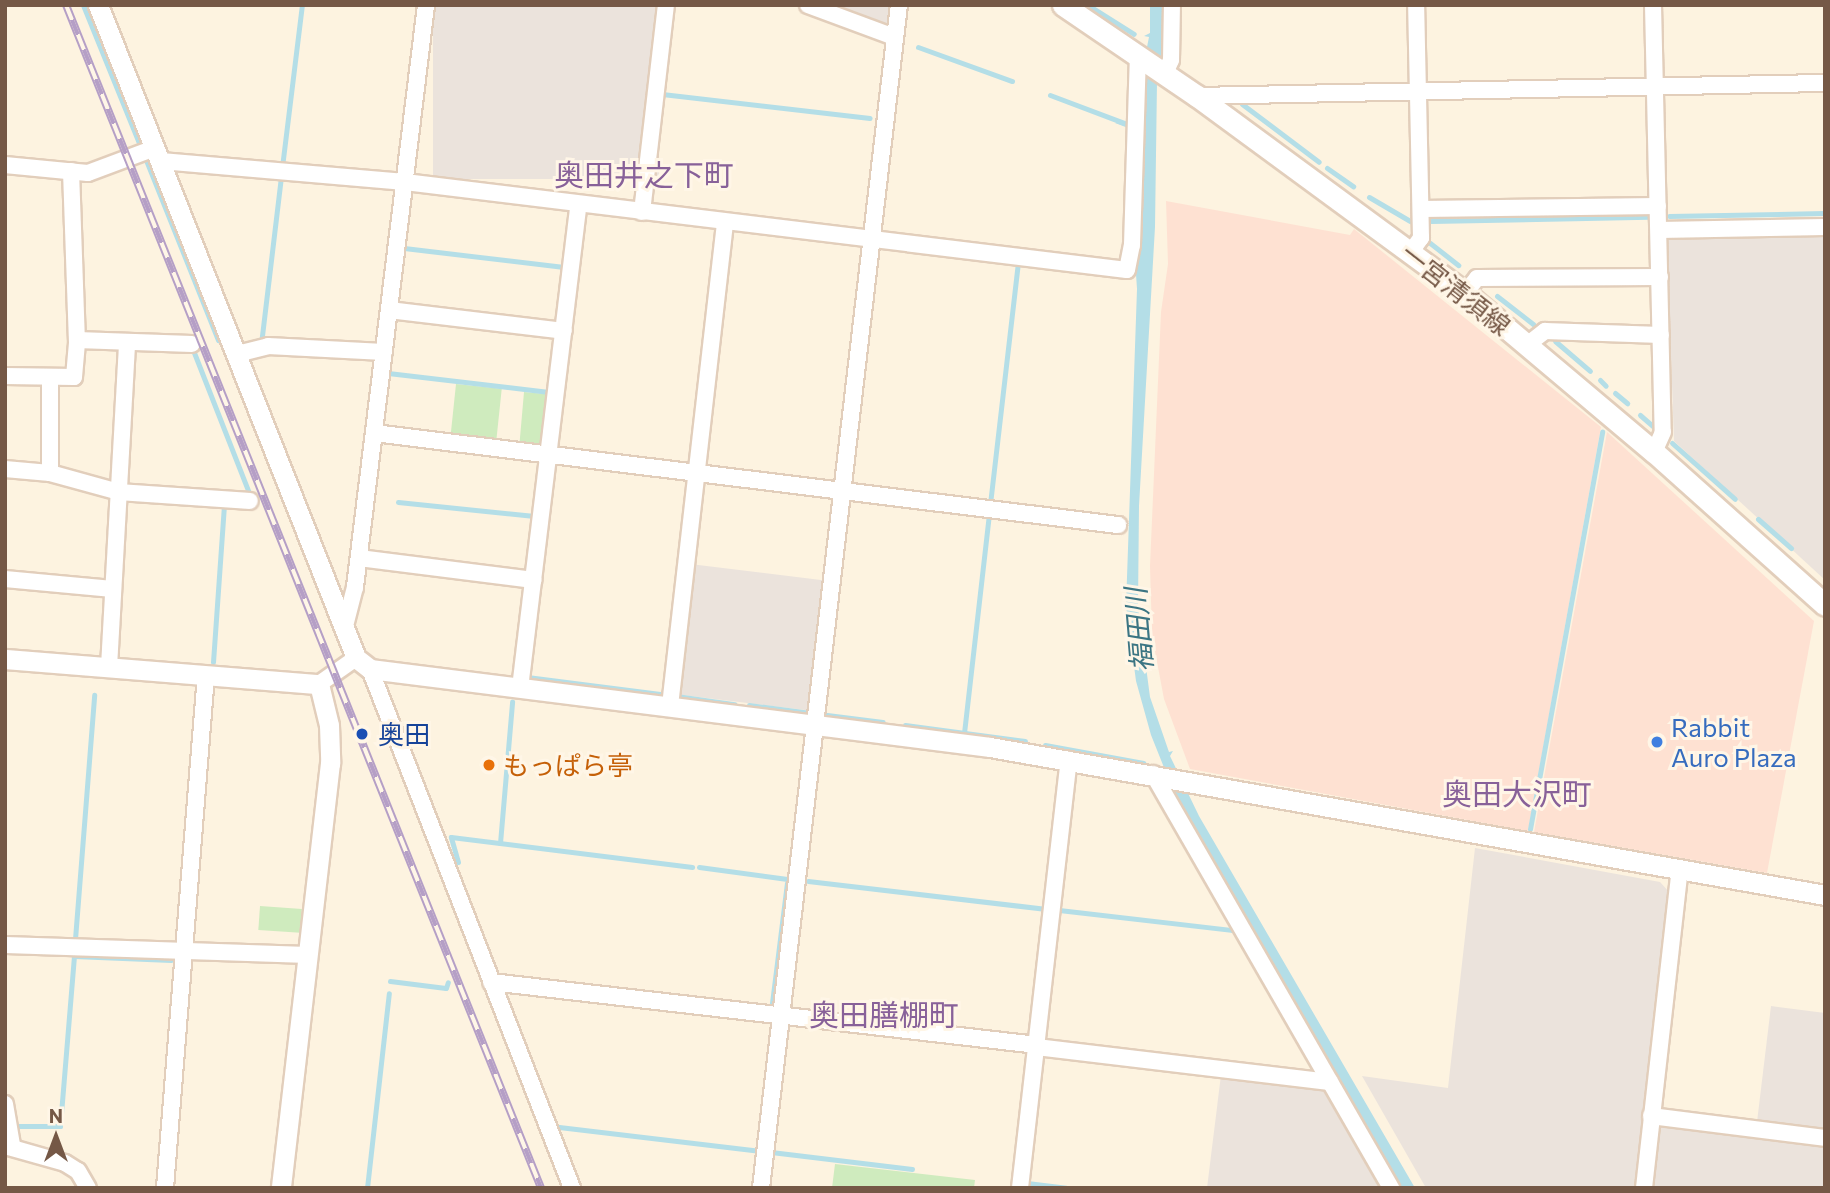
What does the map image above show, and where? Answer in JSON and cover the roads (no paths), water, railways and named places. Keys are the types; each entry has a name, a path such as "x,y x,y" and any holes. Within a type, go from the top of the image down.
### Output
{"main road":[{"name":"一宮清須線","path":"1063,5 1198,96 1465,293 1654,452 1825,605"}],"street":[{"path":"98,5 572,1188"},
{"path":"345,626 359,558 426,5"},
{"path":"642,212 666,5"},
{"path":"808,5 894,37"},
{"path":"761,1188 816,724 840,491 900,5"},
{"path":"5,165 88,173 158,155 405,182 578,206 1127,270 1137,125 1153,65 1171,60 1172,5"},
{"path":"1410,253 1421,238 1416,5"},
{"path":"1653,5 1663,432 1654,452"},
{"path":"1198,96 1825,83"},
{"path":"5,376 74,377 77,340 71,171"},
{"path":"520,688 578,206"},
{"path":"1421,209 1658,206"},
{"path":"670,706 725,222"},
{"path":"1658,230 1825,227"},
{"path":"1465,293 1477,278 1660,276"},
{"path":"389,310 564,331"},
{"path":"1527,345 1545,331 1661,335"},
{"path":"77,340 192,344"},
{"path":"109,667 127,342"},
{"path":"237,354 268,346 384,352"},
{"path":"50,377 50,473"},
{"path":"374,433 1118,525"},
{"path":"5,469 50,473 119,492 250,502"},
{"path":"359,558 534,580"},
{"path":"5,579 113,589"},
{"path":"5,659 319,684 363,663 520,688 816,724 1069,760 1825,894"},
{"path":"165,1188 206,675"},
{"path":"281,1188 330,763 329,725 319,684"},
{"path":"1020,1188 1069,760"},
{"path":"1155,775 1391,1188"},
{"path":"1644,1188 1680,869"},
{"path":"5,945 308,955"},
{"path":"491,982 1330,1082"},
{"path":"5,1104 8,1145 65,1163 78,1171 88,1188"},
{"path":"1651,1116 1825,1138"}],"water":[{"name":"福田川","path":"1150,5 1162,5 1162,46 1167,52 1157,82 1155,227 1139,506 1138,606 1150,697 1169,752 1173,751 1170,756 1199,816 1415,1188 1401,1188 1179,805 1151,735 1136,681 1126,606 1137,289 1136,274 1131,274 1136,269 1132,267 1142,216 1144,134 1115,123 1145,121 1143,67 1149,37 1144,36 1150,33"}],"waterway":[{"path":"83,5 141,148"},
{"path":"282,167 302,5"},
{"path":"1088,5 1134,34"},
{"path":"918,47 1012,81"},
{"path":"662,94 870,118"},
{"path":"1050,95 1124,123"},
{"path":"1242,104 1319,162"},
{"path":"146,160 218,340"},
{"path":"1327,168 1353,186"},
{"path":"261,344 281,176"},
{"path":"1369,197 1410,221"},
{"path":"1669,216 1825,213"},
{"path":"1431,221 1649,217"},
{"path":"1430,243 1458,265"},
{"path":"404,248 564,267"},
{"path":"990,504 1018,262"},
{"path":"1497,296 1533,324"},
{"path":"1555,341 1590,371"},
{"path":"188,350 193,350 249,493"},
{"path":"388,373 549,392"},
{"path":"1600,380 1606,386"},
{"path":"1615,393 1627,403"},
{"path":"1640,415 1655,428"},
{"path":"1530,829 1602,431"},
{"path":"1672,443 1735,499"},
{"path":"398,502 534,516"},
{"path":"213,662 224,506 229,506"},
{"path":"964,733 989,514"},
{"path":"1758,519 1791,548"},
{"path":"527,677 668,695"},
{"path":"75,939 94,695"},
{"path":"676,696 734,704"},
{"path":"500,843 512,702"},
{"path":"749,705 810,713"},
{"path":"827,715 883,722"},
{"path":"905,725 1025,741"},
{"path":"1045,745 1143,763"},
{"path":"458,862 451,837 692,867"},
{"path":"699,867 787,879"},
{"path":"808,881 1048,909"},
{"path":"771,1011 787,883"},
{"path":"1059,910 1231,930"},
{"path":"15,1126 60,1126 74,956 171,960"},
{"path":"390,981 446,988 448,982"},
{"path":"367,1188 389,993"},
{"path":"559,1127 759,1151"},
{"path":"771,1152 912,1169"},
{"path":"1027,1183 1066,1188"}],"railway":[{"path":"66,5 541,1188"}],"place":[{"name":"奥田","path":"362,734"},
{"name":"Rabbit Auro Plaza","path":"1657,742"},
{"name":"もっぱら亭","path":"489,765"}],"district":[{"name":"奥田井之下町","path":"644,174"},
{"name":"奥田大沢町","path":"1517,793"},
{"name":"奥田膳棚町","path":"884,1014"}]}
